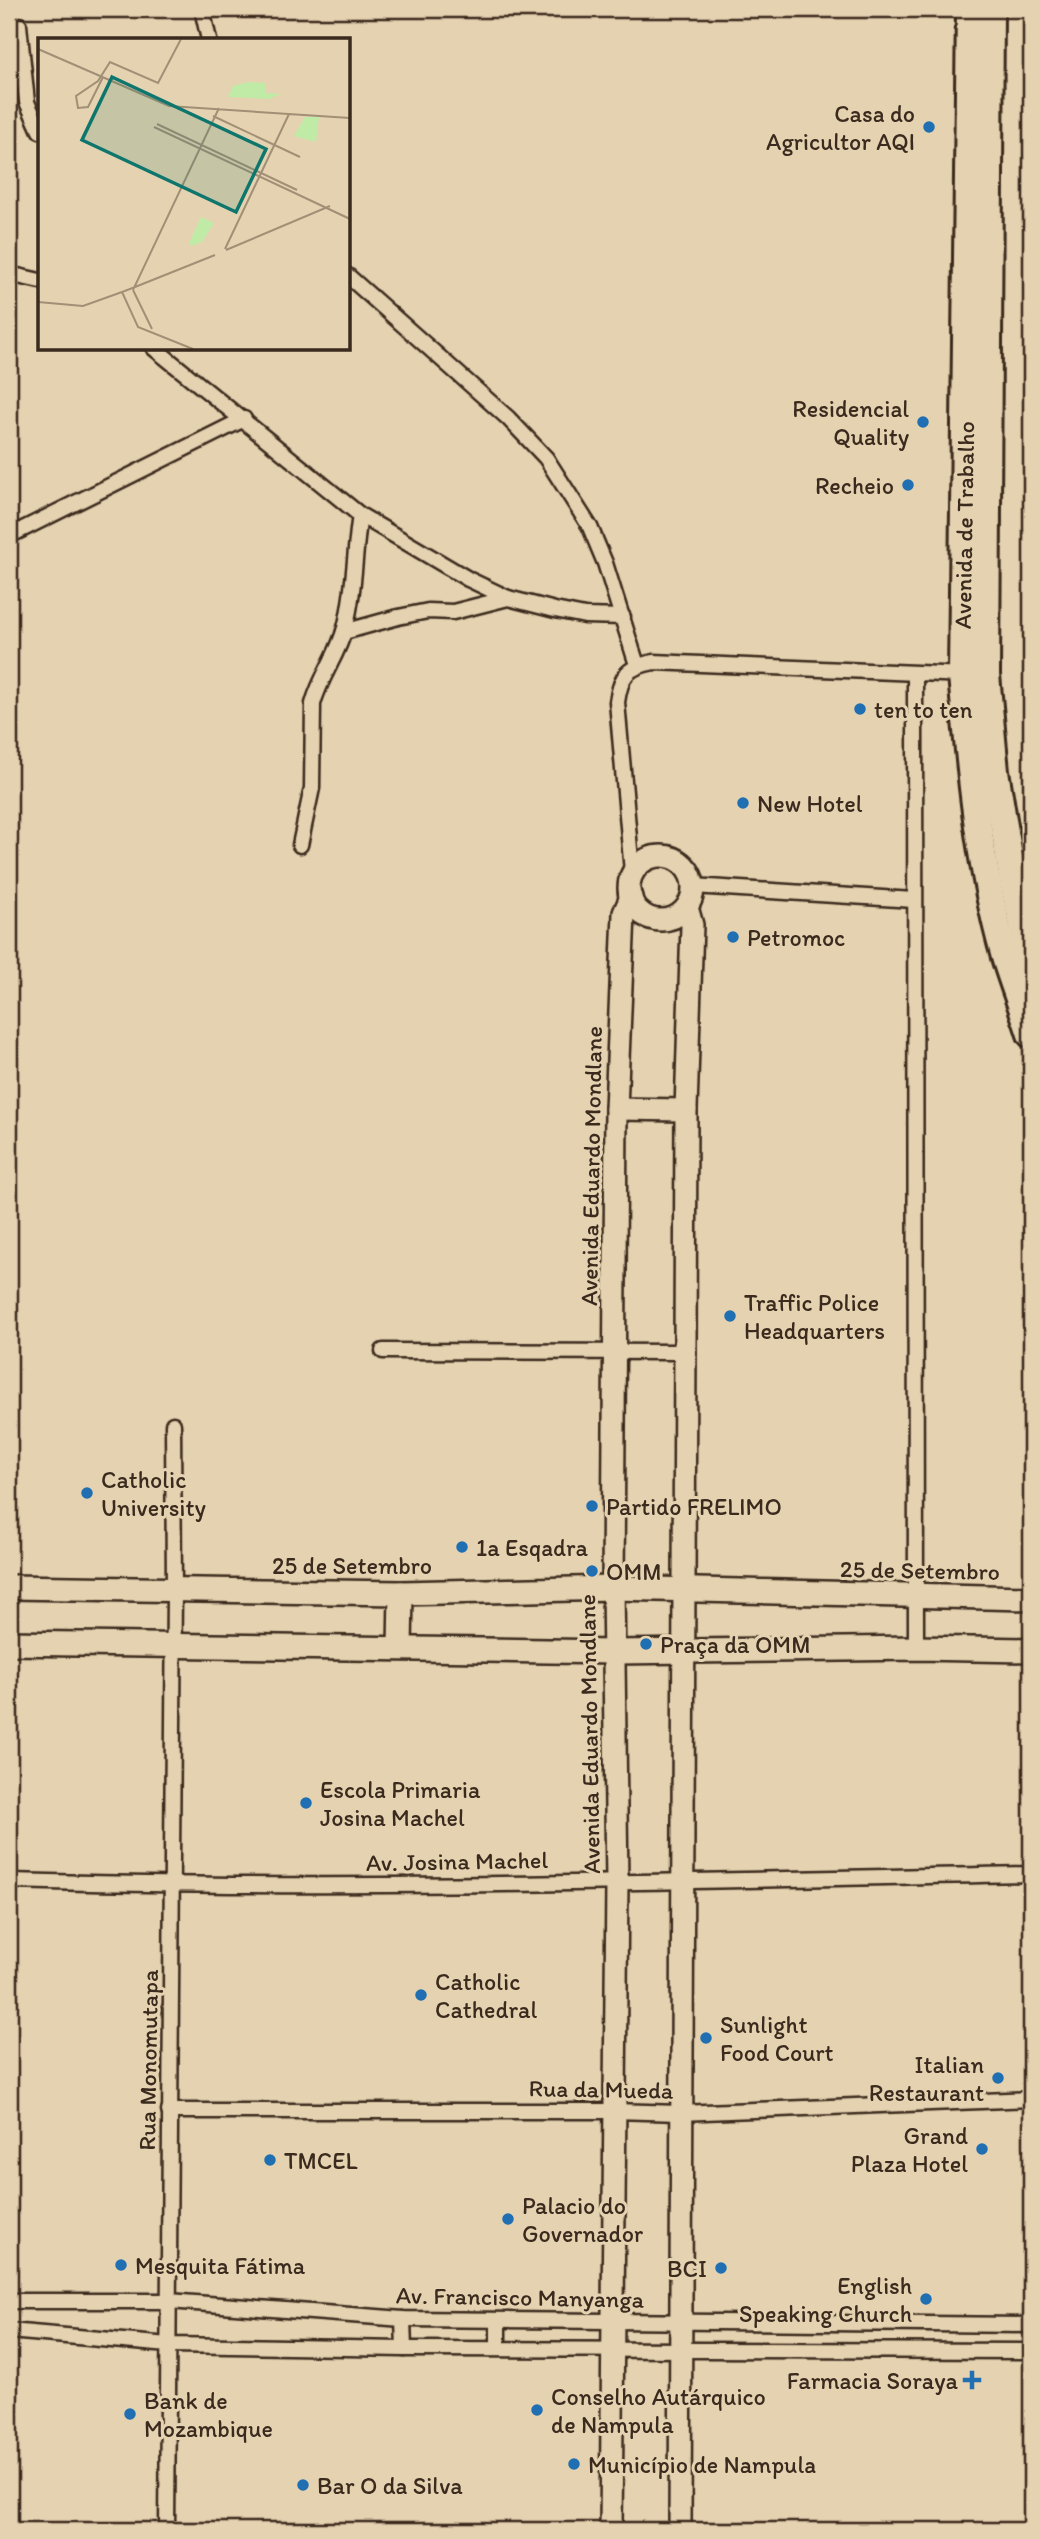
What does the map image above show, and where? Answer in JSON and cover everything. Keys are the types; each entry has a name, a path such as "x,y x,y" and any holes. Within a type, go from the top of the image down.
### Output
{"highway":[{"name":"Avenida de Trabalho","path":"970,9 974,675 995,771 1013,881 1031,1034"},
{"name":"Avenida de Trabalho","path":"974,675 990,9"}],"main road":[{"path":"680,2530 686,1110 692,925 687,907 693,886 684,865 666,856 646,858 632,872 628,892 637,910 655,920 674,917 687,907"},
{"name":"Avenida Eduardo Mondlane","path":"611,2530 617,1882 613,1588 616,1109 624,913 631,897"},
{"path":"616,1109 686,1110"},
{"name":"25 de Setembro","path":"9,1587 401,1593 613,1588 1031,1598"},
{"path":"400,1648 401,1593"},
{"path":"9,1643 614,1652 916,1648 1031,1650"}],"street":[{"path":"202,9 209,38"},
{"path":"19,24 27,102 38,127"},
{"path":"9,274 38,281"},
{"path":"350,278 508,418 546,458 590,527 606,563 637,665"},
{"path":"157,350 360,515 468,579 508,598 585,617 623,617"},
{"path":"9,536 244,419"},
{"path":"300,845 312,788 313,704 344,632 356,565 360,515"},
{"path":"344,632 398,617 428,611 453,612 508,598"},
{"path":"632,872 617,702 620,682 637,665 654,662 974,675"},
{"path":"915,674 916,1648"},
{"path":"693,886 914,900"},
{"path":"383,1352 685,1352"},
{"name":"Rua Monomutapa","path":"167,2530 173,1886 173,1424"},
{"name":"Av. Josina Machel","path":"9,1881 173,1886 617,1882 1031,1874"},
{"name":"Rua da Mueda","path":"169,2111 680,2113 1031,2099"},
{"name":"Av. Francisco Manyanga","path":"9,2301 169,2301 403,2319 1031,2325"},
{"path":"403,2319 404,2349"},
{"path":"498,2320 498,2348"},
{"name":"Av. Francisco Manyanga","path":"9,2331 169,2345 404,2349 1031,2351"}],"place":[{"name":"Casa do Agricultor AQI","path":"929,127"},
{"name":"Residencial Quality","path":"923,422"},
{"name":"Recheio","path":"908,485"},
{"name":"ten to ten","path":"860,709"},
{"name":"New Hotel","path":"743,803"},
{"name":"Petromoc","path":"733,937"},
{"name":"Traffic Police Headquarters","path":"730,1316"},
{"name":"Catholic University","path":"87,1493"},
{"name":"Partido FRELIMO","path":"592,1506"},
{"name":"1a Esqadra","path":"462,1547"},
{"name":"OMM","path":"592,1571"},
{"name":"Praça da OMM","path":"646,1644"},
{"name":"Escola Primaria Josina Machel","path":"306,1803"},
{"name":"Catholic Cathedral","path":"421,1995"},
{"name":"Sunlight Food Court","path":"706,2038"},
{"name":"Italian Restaurant","path":"998,2078"},
{"name":"Grand Plaza Hotel","path":"982,2149"},
{"name":"TMCEL","path":"270,2160"},
{"name":"Palacio do Governador","path":"508,2219"},
{"name":"Mesquita Fátima","path":"121,2265"},
{"name":"BCI","path":"721,2268"},
{"name":"English Speaking Church","path":"926,2299"},
{"name":"Farmacia Soraya","path":"972,2380"},
{"name":"Conselho Autárquico de Nampula","path":"537,2410"},
{"name":"Bank de Mozambique","path":"130,2414"},
{"name":"Município de Nampula","path":"574,2464"},
{"name":"Bar O da Silva","path":"303,2485"}]}
